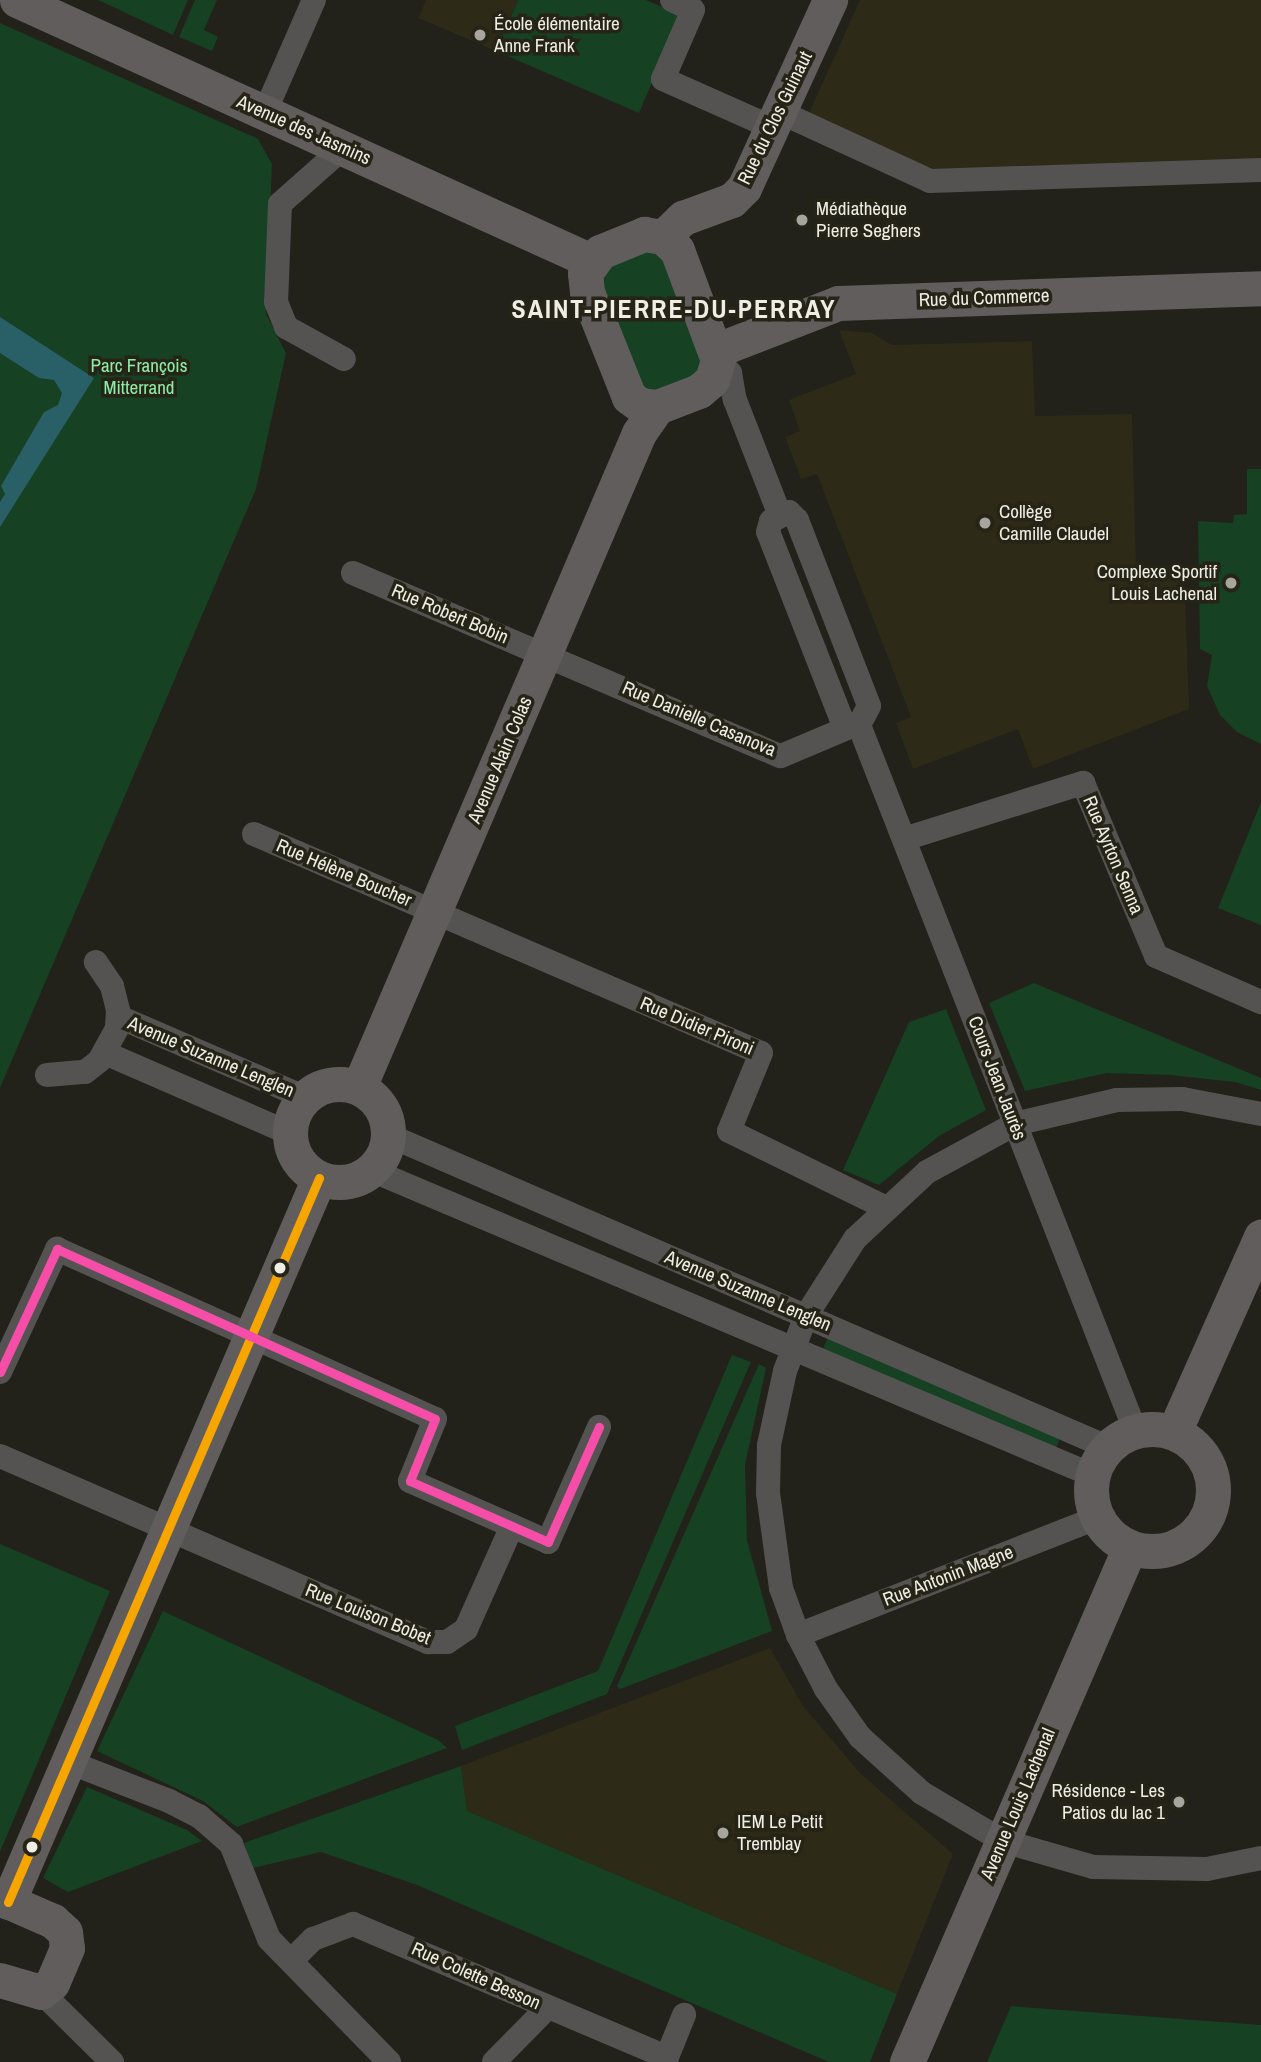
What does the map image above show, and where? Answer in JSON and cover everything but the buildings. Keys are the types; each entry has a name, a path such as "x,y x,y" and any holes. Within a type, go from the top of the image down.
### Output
{"street":[{"name":"Avenue des Jasmins","path":"17,0 591,261"},
{"path":"265,112 314,0"},
{"path":"672,0 693,10 663,79 930,181 1261,170"},
{"name":"Rue du Clos Guinaut","path":"663,237 683,218 732,200 744,188 830,0"},
{"path":"343,148 280,204 276,302 286,327 344,359"},
{"path":"718,355 712,380 699,391 642,412 587,292 585,273 591,261 600,252 644,234 663,237 677,250 718,355 730,373 735,400 779,513 789,512 797,520 869,706 856,726"},
{"name":"Rue du Commerce","path":"718,355 838,303 1261,288"},
{"path":"699,391 735,400"},
{"name":"Avenue Alain Colas","path":"359,1087 546,654 642,412"},
{"name":"Rue Robert Bobin","path":"353,573 546,654"},
{"name":"Rue Danielle Casanova","path":"546,654 782,756 856,726"},
{"name":"Cours Jean Jaurès","path":"856,726 904,839 1015,1124 1111,1451"},
{"name":"Rue Ayrton Senna","path":"904,839 1083,783 1156,956 1261,1002"},
{"name":"Rue Hélène Boucher","path":"254,834 435,912"},
{"name":"Rue Didier Pironi","path":"435,912 761,1054 729,1131 884,1207"},
{"name":"Avenue Suzanne Lenglen","path":"47,1075 85,1072 105,1053 119,1017 112,986 96,962"},
{"name":"Avenue Suzanne Lenglen","path":"119,1017 304,1097"},
{"name":"Avenue Suzanne Lenglen","path":"105,1053 289,1133"},
{"path":"330,1084 359,1087 381,1107 388,1135 386,1149 371,1170 346,1182 319,1178 297,1160 289,1133 290,1120 304,1097 330,1084"},
{"path":"1261,1114 1182,1099 1117,1100 1015,1124 927,1172 884,1207 855,1240 806,1316 792,1348 769,1445 768,1493 779,1577 798,1635 826,1689 860,1737 932,1800 1003,1841 1058,1860 1113,1870 1207,1869 1261,1858"},
{"name":"Avenue Suzanne Lenglen","path":"388,1135 1111,1451"},
{"name":"Avenue Suzanne Lenglen","path":"371,1170 792,1348 1111,1451"},
{"path":"41,1992 52,1983 67,1948 65,1932 53,1921 4,1900 319,1178"},
{"path":"1174,1432 1203,1454 1214,1489 1212,1507 1203,1525 1179,1544 1150,1551 1130,1547 1097,1518 1091,1497 1111,1451 1174,1432 1261,1237"},
{"path":"0,1372 57,1249 435,1419 410,1481 548,1542 599,1427"},
{"name":"Rue Louison Bobet","path":"0,1456 428,1642 447,1642 466,1629 512,1526"},
{"name":"Rue Antonin Magne","path":"798,1635 1097,1518"},
{"name":"Avenue Louis Lachenal","path":"907,2062 1130,1547"},
{"path":"66,1761 169,1801 199,1816 231,1844 269,1939 389,2062"},
{"name":"Rue Colette Besson","path":"291,1961 313,1939 353,1924 666,2059 684,2015"},
{"path":"0,1980 41,1992 111,2062"},
{"path":"494,2062 548,2007"}],"shaded area":[{"name":"École élémentaire Anne Frank","path":"426,0 518,0 496,51 418,18"},
{"path":"860,0 1261,0 1261,164 939,172 809,113"},
{"name":"Collège Camille Claudel","path":"839,330 872,333 892,345 1032,341 1035,416 1132,414 1136,568 1184,566 1189,709 1033,769 1018,729 913,769 896,723 911,717 817,474 801,479 785,437 800,431 789,400 856,374"},
{"name":"IEM Le Petit Tremblay","path":"770,1648 803,1706 860,1773 953,1854 897,1994 467,1811 461,1766"}],"green space":[{"path":"98,0 188,0 173,35"},
{"path":"195,0 217,0 204,30 218,37 212,51 179,37"},
{"path":"518,0 646,0 681,15 639,113 496,51"},
{"name":"Parc François Mitterrand","path":"0,23 258,139 272,164 266,314 286,353 256,489 0,1088"},
{"path":"649,244 663,258 704,371 662,397 638,390 597,289 600,263"},
{"name":"Complexe Sportif Louis Lachenal","path":"1247,469 1261,469 1261,744 1237,732 1220,715 1207,686 1212,655 1200,649 1198,521 1233,523 1234,515 1247,514"},
{"path":"1261,802 1261,925 1218,908"},
{"path":"1034,983 1261,1078 1261,1090 1235,1082 1170,1075 1107,1073 1025,1091 989,1003"},
{"path":"946,1009 986,1110 939,1136 879,1185 843,1170 909,1022"},
{"path":"830,1333 1061,1436 1051,1458 820,1355"},
{"path":"732,1355 751,1362 607,1694 462,1750 455,1726 598,1671"},
{"path":"759,1364 766,1368 745,1465 747,1540 772,1631 620,1689 617,1686"},
{"path":"0,1544 110,1591 0,1852"},
{"path":"163,1611 438,1740 447,1748 237,1827 203,1801 97,1751"},
{"path":"461,1766 467,1811 897,1994 870,2062 829,2062 417,1885 321,1852 253,1868 244,1843"},
{"path":"87,1787 187,1830 202,1841 68,1892 43,1878"},
{"path":"1011,2006 1261,2025 1261,2062 987,2062"}],"water":[{"path":"0,317 94,378 0,527 0,502 5,494 1,486 44,412 58,405 62,393 54,380 39,378 0,353"}],"transit line":[{"path":"8,1902 319,1178"},
{"path":"0,1372 57,1249 435,1419 410,1481 548,1542 599,1427"}],"place":[{"name":"École élémentaire Anne Frank","path":"480,35"},
{"name":"Médiathèque Pierre Seghers","path":"802,220"},
{"name":"Collège Camille Claudel","path":"985,523"},
{"name":"Complexe Sportif Louis Lachenal","path":"1231,583"},
{"name":"Résidence - Les Patios du lac 1","path":"1179,1802"},
{"name":"IEM Le Petit Tremblay","path":"723,1833"}],"district":[{"name":"SAINT-PIERRE-DU-PERRAY","path":"674,309"}]}
